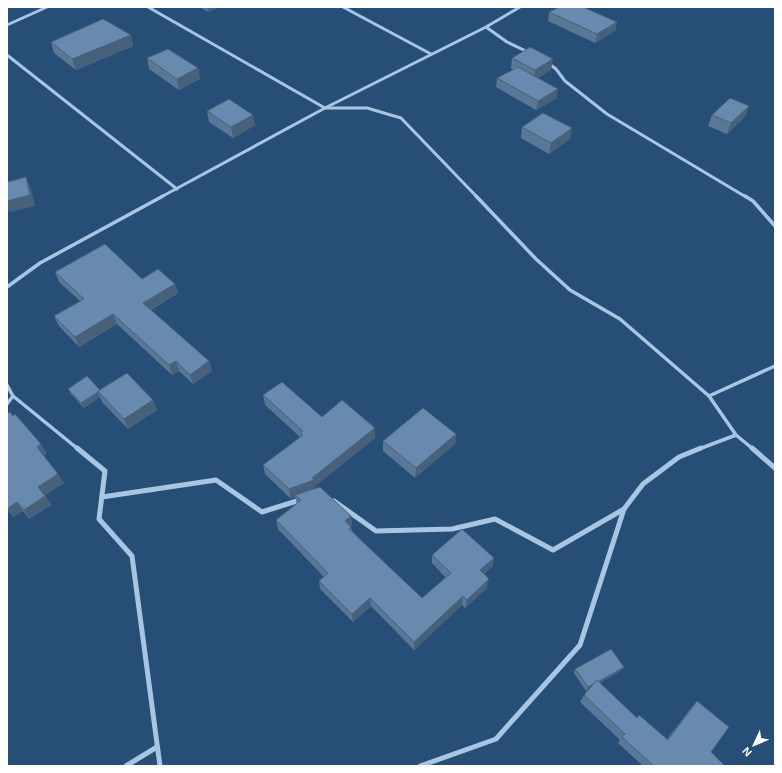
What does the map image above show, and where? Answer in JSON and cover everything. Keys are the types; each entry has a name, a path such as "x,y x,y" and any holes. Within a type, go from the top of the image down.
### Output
{"street":[{"path":"7,25 47,7"},
{"path":"148,7 324,108 367,108 401,118 536,259 570,290 620,319 709,396 736,435 775,468"},
{"path":"343,7 431,54"},
{"path":"7,287 40,263 324,108 486,27 520,7"},
{"path":"486,27 507,42 532,53"},
{"path":"7,56 94,122 177,189"},
{"path":"544,61 556,69 565,81 607,114 753,202 775,226"},
{"path":"709,396 775,366"},
{"path":"7,385 12,396 105,471 99,519 132,556 160,766"},
{"path":"7,404 12,396"},
{"path":"420,766 496,739 580,645 624,509 643,484 679,458 736,435"},
{"path":"102,497 216,480 262,512 307,497"},
{"path":"328,497 376,532 452,529 495,519 553,550 624,509"},
{"path":"126,766 157,747"}],"building":[{"path":"559,7 583,7 617,22 597,34 549,12"},
{"path":"103,19 131,35 72,59 51,42"},
{"path":"530,47 553,59 535,70 512,58"},
{"path":"168,49 198,68 177,79 147,58"},
{"path":"518,67 558,89 538,101 497,78"},
{"path":"730,98 749,106 731,123 712,115"},
{"path":"229,99 253,115 231,127 207,111"},
{"path":"543,113 572,128 551,143 522,127"},
{"path":"26,177 30,195 7,201 7,182"},
{"path":"105,244 142,279 158,269 175,284 143,303 209,361 190,375 176,361 169,365 113,314 75,337 54,316 84,299 55,272"},
{"path":"127,373 153,400 124,419 98,391"},
{"path":"87,376 100,390 81,403 68,389"},
{"path":"282,382 322,417 342,400 375,428 312,478 314,480 289,489 263,465 303,435 301,433 303,431 263,395"},
{"path":"423,408 456,434 416,468 383,441"},
{"path":"10,412 13,416 15,414 41,444 37,447 58,474 38,487 45,496 24,510 17,502 7,509 7,414"},
{"path":"320,487 351,516 345,521 351,527 349,529 422,598 451,573 432,555 462,529 494,558 480,570 489,579 467,600 463,596 414,642 370,598 352,614 319,581 328,573 276,520 301,500 295,495"},
{"path":"611,649 624,667 598,682 597,680 594,684 588,687 575,669"},
{"path":"597,680 637,718 639,715 668,740 697,701 729,727 711,752 725,766 654,766 622,737 625,734 584,695"}]}
